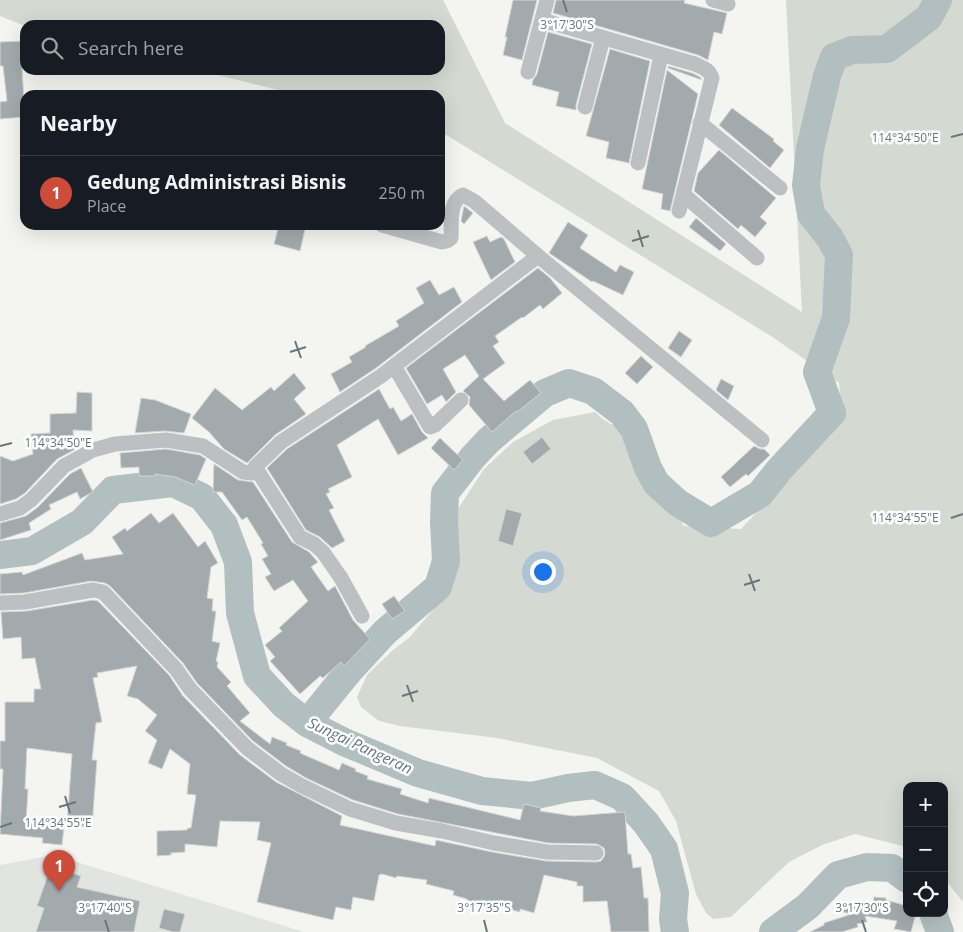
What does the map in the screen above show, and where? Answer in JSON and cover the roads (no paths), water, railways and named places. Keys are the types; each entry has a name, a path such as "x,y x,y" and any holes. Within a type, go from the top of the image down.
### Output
{"street":[{"path":"528,72 547,0"},
{"path":"542,20 695,64 707,69 710,73 712,78 679,211"},
{"path":"585,107 604,38"},
{"path":"638,163 661,55"},
{"path":"700,124 780,188"},
{"path":"400,230 442,242 447,241 451,238 453,207 458,198 463,195 474,201 762,440"},
{"path":"684,195 757,258"},
{"path":"0,514 20,508 31,500 64,466 92,450 115,444 166,440 203,446 243,472 252,473 255,467 280,442 394,366 538,256"},
{"path":"394,366 430,427 435,425 461,400"},
{"path":"255,467 300,537 314,544 323,552 362,616"},
{"path":"0,603 25,602 93,590 103,592 176,669 190,689 247,748 281,774 350,809 396,823 425,827 547,852 596,853"}],"waterway":[{"path":"307,723 350,670 385,632 438,587 446,561 445,493 489,440 545,393 569,383 593,391 622,413 634,429 648,468 656,483 678,503 711,523 760,494 779,470 832,413 817,372 836,318 839,255 830,238 811,214 806,185 810,149 827,76 834,57 852,50 887,49 929,17 938,0"},
{"name":"Sungai Pangeran","path":"0,555 32,551 82,522 113,490 173,483 202,497 224,525 238,562 240,613 257,676 284,705 307,723 344,742 418,773 482,791 532,796 568,788 595,785 622,797 646,823 664,849 675,893 673,919 675,932"},
{"name":"Sungai Pangeran","path":"773,932 808,906 838,875 867,867 892,868 903,876"},
{"name":"Sungai Pangeran","path":"934,917 940,932"}],"place":[{"name":"Gedung Administrasi Bisnis","path":"59,891"}]}
